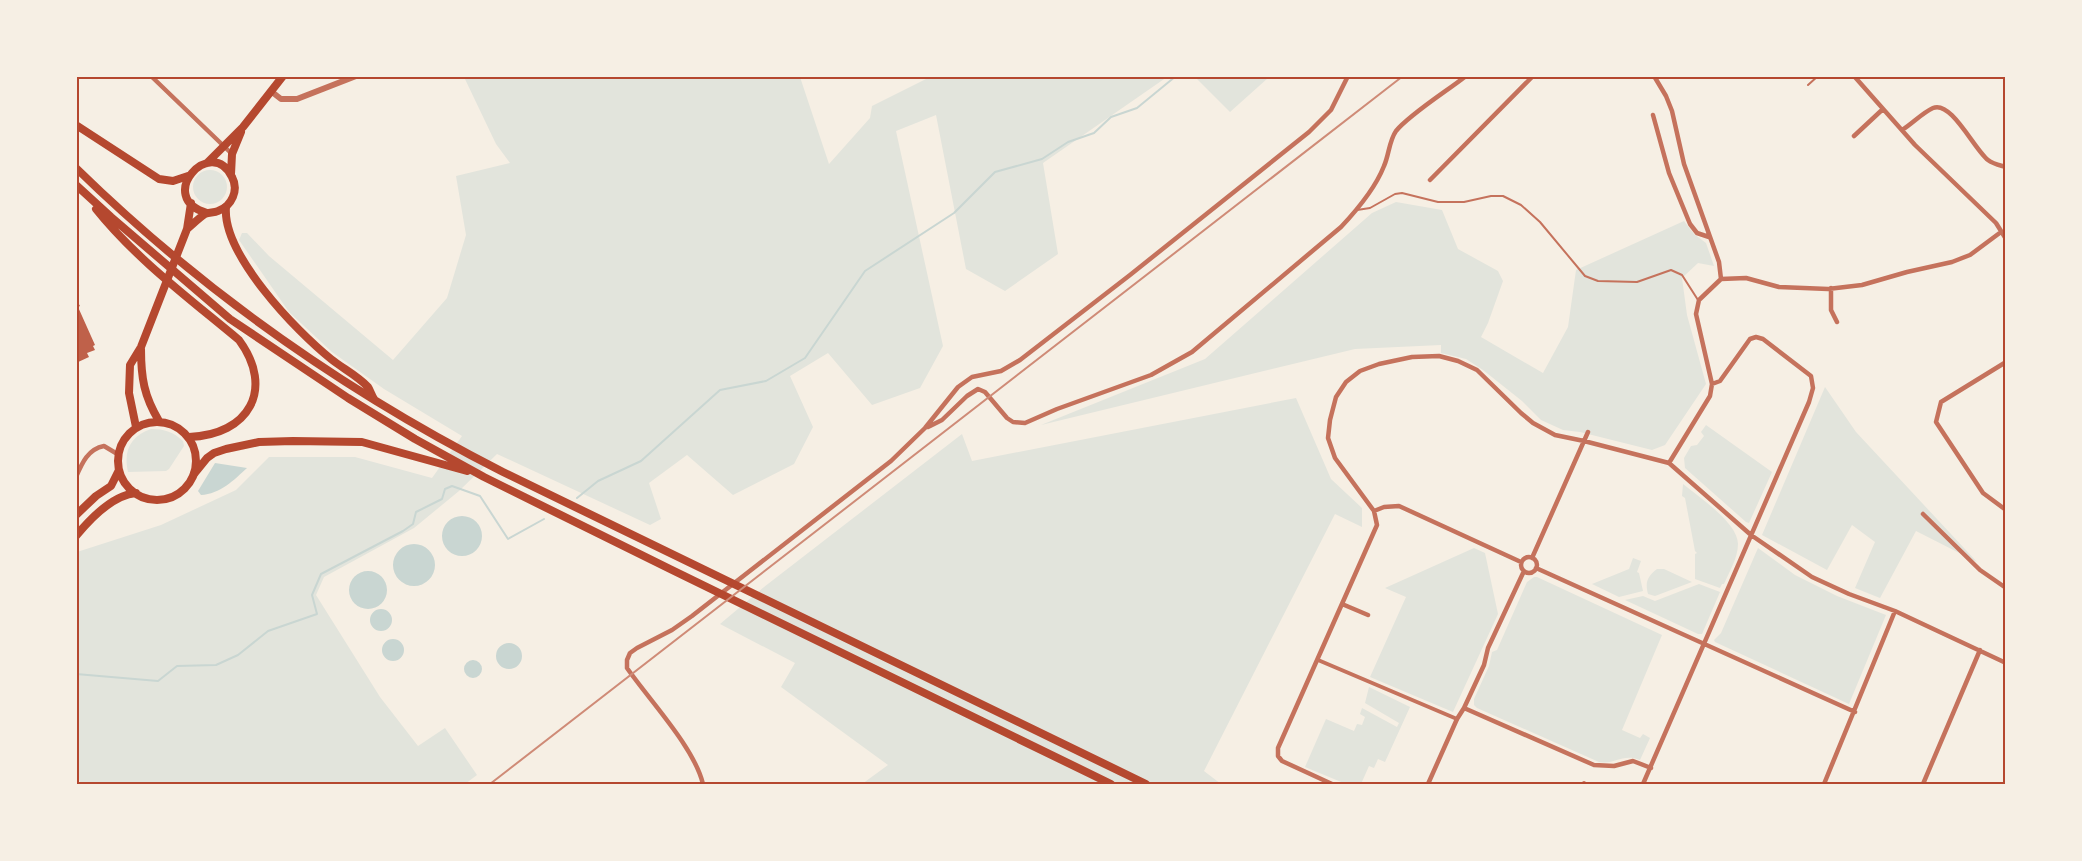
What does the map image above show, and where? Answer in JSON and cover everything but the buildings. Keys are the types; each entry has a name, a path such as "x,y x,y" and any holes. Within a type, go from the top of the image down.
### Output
{"highway":[{"path":"76,125 159,179 173,181 188,176"},
{"path":"76,168 156,241 214,289 288,344 374,400 503,472 1146,784"},
{"path":"77,185 108,224 156,270 239,340 249,354 256,380 252,404 246,415 238,422 210,435 189,437"},
{"path":"77,185 230,319 348,398 415,439 484,477 1111,784"},
{"path":"226,207 225,215 232,240 257,281 307,338 368,387 374,400"},
{"path":"194,474 207,458 226,449 259,442 293,441 362,442 484,477"}],"main road":[{"path":"207,163 221,165 231,174 234,181 234,195 226,207 214,213 207,213 190,203 185,190 188,176 224,147 243,127 283,76"},
{"path":"231,174 232,154 243,127"},
{"path":"136,428 129,393 130,365 141,347 187,229 190,203"},
{"path":"187,229 207,213"},
{"path":"141,347 141,375 148,403 159,421"},
{"path":"159,421 176,426 189,437 196,455 194,474 189,484 180,493 158,500 146,498 136,493 123,479 119,470 119,455 124,440 136,428 159,421"},
{"path":"76,515 96,496 111,486 119,470"},
{"path":"76,536 104,508 129,494 136,493"}],"street":[{"path":"151,76 232,154"},
{"path":"272,92 281,99 297,99 356,76"},
{"path":"925,428 942,420 974,390 982,390 1013,422 1025,423 1151,375 1192,352 1341,227 1357,210 1378,178 1392,139 1400,127 1466,76"},
{"path":"1430,180 1533,76"},
{"path":"1654,76 1672,111 1684,164 1719,262 1721,279"},
{"path":"1854,76 1902,130 1996,223 2006,239"},
{"path":"703,784 701,774 684,745 627,668 630,653 692,616 882,468 925,428 958,387 972,377 1001,371 1035,349 1309,132 1331,110 1346,78"},
{"path":"1902,130 1932,108 1940,106 1948,110 1980,153 1990,162 2006,166"},
{"path":"1854,136 1883,110"},
{"path":"1653,115 1669,173 1690,224 1697,232 1709,237"},
{"path":"1669,463 1707,404 1712,384 1696,314 1699,300 1721,279 1746,278 1779,286 1831,288 1862,285 1971,255 2001,232"},
{"path":"1831,288 1831,310 1837,322"},
{"path":"1643,784 1809,402 1813,388 1811,376 1763,339 1756,337 1750,339 1720,381 1712,384"},
{"path":"1332,784 1282,761 1278,756 1278,748 1377,525 1374,511 1335,458 1328,438 1330,420 1336,397 1346,382 1360,371 1379,364 1412,357 1438,356 1458,361 1477,370 1533,423 1556,435 1669,463 1750,535 1812,577 1895,611 2006,663"},
{"path":"2006,362 1941,402 1936,422 1983,494 2006,510"},
{"path":"1532,558 1588,432"},
{"path":"76,477 83,461 96,447 104,446 119,455"},
{"path":"1374,511 1384,507 1399,506 1521,562"},
{"path":"1923,514 1980,570 2006,588"},
{"path":"1521,562 1527,557 1532,558 1536,563 1536,568"},
{"path":"1521,562 1524,571 1530,573 1536,568"},
{"path":"1536,568 1855,712"},
{"path":"1428,784 1484,665 1488,648 1524,571"},
{"path":"1342,604 1368,615"},
{"path":"1824,784 1895,611"},
{"path":"1923,784 1980,650"},
{"path":"1318,660 1457,719"},
{"path":"1464,708 1594,765 1614,766 1633,761 1651,768"}],"lane":[{"path":"1808,85 1818,76"},
{"path":"1357,210 1370,208 1401,193 1438,202 1464,202 1491,196 1503,196 1521,205 1540,222 1585,276 1598,281 1637,282 1671,270 1682,275 1699,300"}],"shaded area":[{"path":"464,77 800,77 829,164 870,118 872,106 930,77 1167,77 1043,163 1058,254 1005,291 966,269 936,115 896,131 943,346 920,388 872,405 828,353 790,376 813,427 794,464 733,495 687,455 649,483 661,519 650,525 497,454 459,491 414,528 324,577 316,595 380,697 418,746 445,728 477,775 465,784 81,784 77,774 77,552 161,525 236,490 269,457 355,457 432,478 462,436 384,389 332,352 289,312 239,240 242,233 247,233 269,256 393,360 447,298 466,235 456,176 510,163 496,144"},
{"path":"1195,77 1267,77 1230,112"},
{"path":"210,170 222,175 227,187 222,199 210,204 198,199 193,187 198,175"},
{"path":"1396,202 1442,210 1458,249 1498,271 1503,281 1481,337 1543,373 1568,327 1576,270 1684,221 1694,234 1706,243 1714,266 1698,263 1682,278 1687,315 1706,384 1665,445 1652,450 1563,430 1541,420 1522,401 1466,359 1441,353 1441,345 1355,349 1041,425 1205,359 1372,213"},
{"path":"1825,387 1856,432 1977,562 1916,531 1880,598 1855,588 1875,542 1852,525 1827,570 1762,535"},
{"path":"1296,398 1331,479 1362,508 1362,527 1335,514 1204,771 1221,784 862,784 888,765 781,687 795,663 720,624 764,587 962,434 972,461"},
{"path":"1706,425 1772,472 1749,523 1685,468 1684,458 1691,446 1697,445 1704,436 1701,432"},
{"path":"151,429 172,433 183,441 184,446 166,471 128,472 127,457 130,445 138,436"},
{"path":"215,463 247,468 232,482 214,492 201,495 198,491"},
{"path":"1683,484 1725,519 1736,536 1737,554 1720,588 1695,579 1695,554 1697,553 1685,498 1682,496"},
{"path":"462,516 470,517 476,522 481,528 481,544 476,550 470,555 462,556 454,555 448,550 443,544 442,536 443,528 448,522 454,517"},
{"path":"414,544 422,545 429,550 434,557 434,573 429,580 422,585 414,586 406,585 399,580 394,573 393,565 394,557 399,550 406,545"},
{"path":"1474,548 1485,553 1498,614 1453,712 1370,677 1406,597 1385,588"},
{"path":"1758,548 1795,575 1837,596 1886,615 1849,704 1715,642"},
{"path":"1633,558 1641,561 1637,572 1643,591 1619,597 1592,584 1629,569"},
{"path":"1657,569 1664,569 1692,582 1655,596 1648,594 1648,580"},
{"path":"368,571 382,576 387,590 382,604 368,609 354,604 349,590 354,576"},
{"path":"1534,577 1662,635 1622,730 1640,738 1643,734 1650,738 1640,760 1623,758 1610,762 1599,762 1474,705 1474,699 1489,666 1492,652 1497,650 1527,582"},
{"path":"1699,584 1720,592 1702,634 1625,600 1643,596 1655,601"},
{"path":"381,609 389,612 392,620 389,628 381,631 373,628 370,620 373,612"},
{"path":"393,639 401,642 404,650 401,658 393,661 385,658 382,650 385,642"},
{"path":"509,643 518,647 522,656 518,665 509,669 500,665 496,656 500,647"},
{"path":"473,660 479,663 482,669 479,675 473,678 467,675 464,669 467,663"},
{"path":"1369,687 1410,707 1385,762 1378,759 1374,768 1369,766 1361,784 1346,784 1305,767 1326,719 1354,731 1357,724 1362,725 1365,717 1360,714 1362,708 1397,727 1399,723 1365,703"}],"waterway":[{"path":"577,498 598,481 641,461 720,390 766,381 805,358 865,271 954,213 995,172 1042,159 1068,142 1094,133 1111,117 1137,108 1176,76"},
{"path":"76,674 158,681 177,666 216,665 238,655 268,631 317,614 312,595 321,574 403,531 413,524 416,512 442,499 445,489 452,486 480,496 508,539 544,519"}],"railway":[{"path":"490,784 1403,76"}]}
